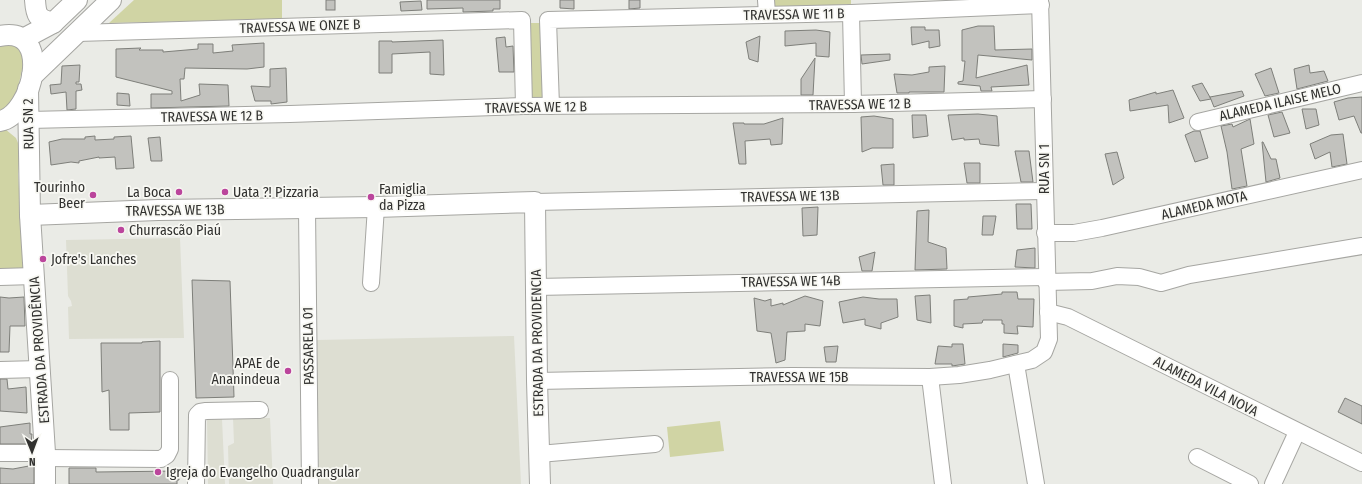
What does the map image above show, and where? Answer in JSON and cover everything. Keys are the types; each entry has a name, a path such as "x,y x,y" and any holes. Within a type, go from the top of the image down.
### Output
{"main road":[{"path":"35,0 39,17 42,20 53,23"},
{"path":"7,36 53,23 77,0"},
{"path":"1,121 11,116 19,107 30,82 111,0"},
{"name":"RUA SN 2","path":"7,36 32,52 33,58 30,82 29,120 30,215"},
{"name":"RUA SN 2","path":"1,121 15,130 29,160"},
{"name":"TRAVESSA WE 13B","path":"30,215 158,210 307,209 536,202"},
{"name":"ESTRADA DA PROVIDENCIA","path":"536,202 537,381 540,484"},
{"name":"ESTRADA DA PROVIDÊNCIA","path":"30,215 45,456 45,484"}],"street":[{"name":"TRAVESSA WE 11 B","path":"551,106 548,20 766,7 851,13 1040,3"},
{"name":"RUA SN 1","path":"1040,3 1046,279 1049,339"},
{"path":"851,13 853,104"},
{"name":"TRAVESSA WE ONZE B","path":"77,33 522,20 524,106"},
{"name":"ALAMEDA ILAISE MELO","path":"1198,122 1362,83"},
{"name":"TRAVESSA WE 12 B","path":"29,120 290,114 524,106 853,104 1043,99"},
{"name":"ALAMEDA MOTA","path":"1045,233 1074,233 1102,228 1362,170"},
{"name":"TRAVESSA WE 13B","path":"536,202 1044,191"},
{"path":"371,283 376,207"},
{"name":"PASSARELA 01","path":"307,209 310,484"},
{"name":"TRAVESSA WE 14B","path":"536,287 1046,279 1092,281 1118,276 1139,277 1161,282 1197,274 1362,246"},
{"path":"0,277 34,276"},
{"name":"ALAMEDA VILA NOVA","path":"1048,312 1068,317 1362,463"},
{"name":"TRAVESSA WE 15B","path":"537,381 792,376 959,375 1016,364 1040,356 1044,352 1049,339"},
{"path":"1016,364 1036,484"},
{"path":"0,370 40,369"},
{"path":"930,376 943,484"},
{"path":"0,453 45,456 161,459 167,455 170,449 170,380"},
{"path":"196,484 197,415 200,412 206,411 260,410"},
{"path":"1273,484 1297,432"},
{"path":"539,454 655,444"},
{"path":"1197,457 1250,484"}],"shaded area":[{"path":"180,238 184,338 69,339 68,307 72,306 68,296 66,240"},
{"path":"514,336 521,484 319,484 317,340"},
{"path":"233,418 270,418 273,484 229,484 228,446 234,443"},
{"path":"207,419 222,419 225,484 208,484"}],"green space":[{"path":"134,0 282,0 282,19 109,23"},
{"path":"771,0 851,0 851,4 771,9"},
{"path":"529,23 542,23 543,102 531,102"},
{"path":"10,43 21,48 25,57 17,92 6,108 0,110 0,46"},
{"path":"0,129 5,129 16,138 20,148 18,174 23,249 29,271 0,271"},
{"path":"720,421 724,451 670,457 667,427"}],"building":[{"path":"326,0 335,0 335,10 326,10"},
{"path":"427,0 500,0 500,9 493,9 493,11 463,12 463,8 427,9"},
{"path":"560,0 574,0 574,9 560,8"},
{"path":"629,0 640,0 640,8 629,9"},
{"path":"421,1 422,10 401,11 400,2"},
{"path":"978,26 994,26 995,50 1032,49 1032,60 978,55 976,78 1027,65 1029,85 991,87 992,91 981,91 980,86 958,84 958,82 963,81 965,61 962,61 962,30"},
{"path":"911,27 925,27 925,30 939,30 940,46 929,48 929,41 912,45"},
{"path":"816,30 830,32 829,57 816,56 816,43 785,46 785,31"},
{"path":"760,36 758,62 749,59 746,42"},
{"path":"505,37 506,47 513,46 514,72 499,72 496,38"},
{"path":"443,40 444,75 430,74 430,52 392,54 392,73 379,73 379,41 392,42"},
{"path":"264,43 264,67 247,69 185,68 184,79 180,79 181,101 200,95 199,84 228,85 229,106 151,108 151,94 172,94 172,91 116,77 116,49 141,48 139,50 163,50 163,52 198,49 198,44 213,44 213,53 233,51 232,45"},
{"path":"890,54 890,60 862,64 861,55"},
{"path":"815,58 813,95 801,95 801,79"},
{"path":"80,65 79,82 76,82 76,84 81,84 82,90 76,91 76,109 67,110 66,92 51,94 50,85 61,84 62,66"},
{"path":"1309,65 1310,73 1324,71 1328,81 1297,89 1294,69"},
{"path":"945,66 944,92 897,93 894,74 912,75 929,72 929,67"},
{"path":"286,68 287,102 271,104 271,101 255,101 251,86 270,87 270,69"},
{"path":"1271,68 1279,93 1265,96 1255,74"},
{"path":"1202,83 1211,99 1200,101 1192,86"},
{"path":"1173,90 1184,118 1169,123 1168,105 1130,111 1129,100 1156,92 1156,94"},
{"path":"1242,91 1244,96 1214,107 1210,97"},
{"path":"117,93 129,94 130,106 117,105"},
{"path":"1362,97 1361,133 1354,116 1339,120 1334,102 1348,98"},
{"path":"1302,109 1316,109 1319,125 1306,129"},
{"path":"1282,112 1290,133 1274,137 1268,115"},
{"path":"978,114 997,116 999,146 980,144 979,139 964,140 964,138 952,140 948,115"},
{"path":"912,115 926,115 928,136 913,138"},
{"path":"874,116 893,119 893,148 872,148 862,152 861,117"},
{"path":"783,118 782,144 771,145 770,139 745,141 746,164 739,164 733,123 764,124"},
{"path":"1250,119 1254,144 1241,149 1247,186 1232,189 1227,152 1221,126 1232,124 1233,127"},
{"path":"1194,131 1200,131 1208,158 1195,162 1185,135"},
{"path":"1343,134 1347,164 1332,167 1330,152 1315,159 1310,144 1331,135"},
{"path":"95,136 95,140 131,136 134,168 116,169 115,157 99,157 79,161 79,163 71,162 51,165 49,142 62,139 85,139 85,137"},
{"path":"160,137 162,161 151,161 148,138"},
{"path":"1262,142 1271,159 1276,159 1280,178 1266,182"},
{"path":"1015,151 1029,151 1033,182 1021,182"},
{"path":"1117,152 1124,178 1113,185 1105,154"},
{"path":"964,163 980,163 980,183 967,183"},
{"path":"894,164 894,185 883,185 881,165"},
{"path":"1016,204 1031,204 1032,229 1017,229"},
{"path":"818,207 817,235 803,236 802,208"},
{"path":"929,210 928,242 946,248 947,269 915,270 917,211"},
{"path":"983,216 996,216 993,235 982,235"},
{"path":"1035,248 1035,268 1015,267 1017,250"},
{"path":"875,252 872,271 862,271 859,257"},
{"path":"192,280 230,281 234,397 196,398"},
{"path":"1002,292 1017,292 1018,299 1034,299 1033,327 1017,326 1018,334 1004,333 1004,324 1002,324 1002,320 983,320 982,323 963,324 963,328 954,326 954,300 968,299 968,297 1002,294"},
{"path":"930,295 931,323 917,320 915,296"},
{"path":"805,296 823,301 820,326 805,324 805,331 787,332 785,360 776,363 771,333 757,331 754,298 765,301 771,299 771,306 783,303 783,305"},
{"path":"0,297 24,297 25,326 10,326 9,352 0,352"},
{"path":"863,297 897,299 898,317 881,323 881,329 865,325 865,319 843,323 839,302"},
{"path":"160,341 160,412 129,413 129,430 110,430 109,390 102,392 101,343 142,343"},
{"path":"952,344 963,344 965,364 952,366 952,364 935,364 938,346 952,347"},
{"path":"1003,344 1018,345 1018,353 1003,357"},
{"path":"838,346 836,362 826,362 824,347"},
{"path":"0,379 7,379 8,389 26,387 27,413 0,411"},
{"path":"1345,398 1362,406 1362,424 1338,412"},
{"path":"30,423 30,434 32,434 31,444 0,444 0,427"},
{"path":"34,465 34,484 0,484 0,468 13,469"},
{"name":"Igreja do Evangelho Quadrangular","path":"69,468 96,468 96,472 178,471 179,480 177,480 177,484 69,484"}],"place":[{"name":"La Boca","path":"179,192"},
{"name":"Uata ?! Pizzaria","path":"225,192"},
{"name":"Tourinho Beer","path":"93,195"},
{"name":"Famiglia da Pizza","path":"371,197"},
{"name":"Churrascão Piaú","path":"121,230"},
{"name":"Jofre's Lanches","path":"43,259"},
{"name":"APAE de Ananindeua","path":"288,371"},
{"name":"Igreja do Evangelho Quadrangular","path":"158,472"}]}
